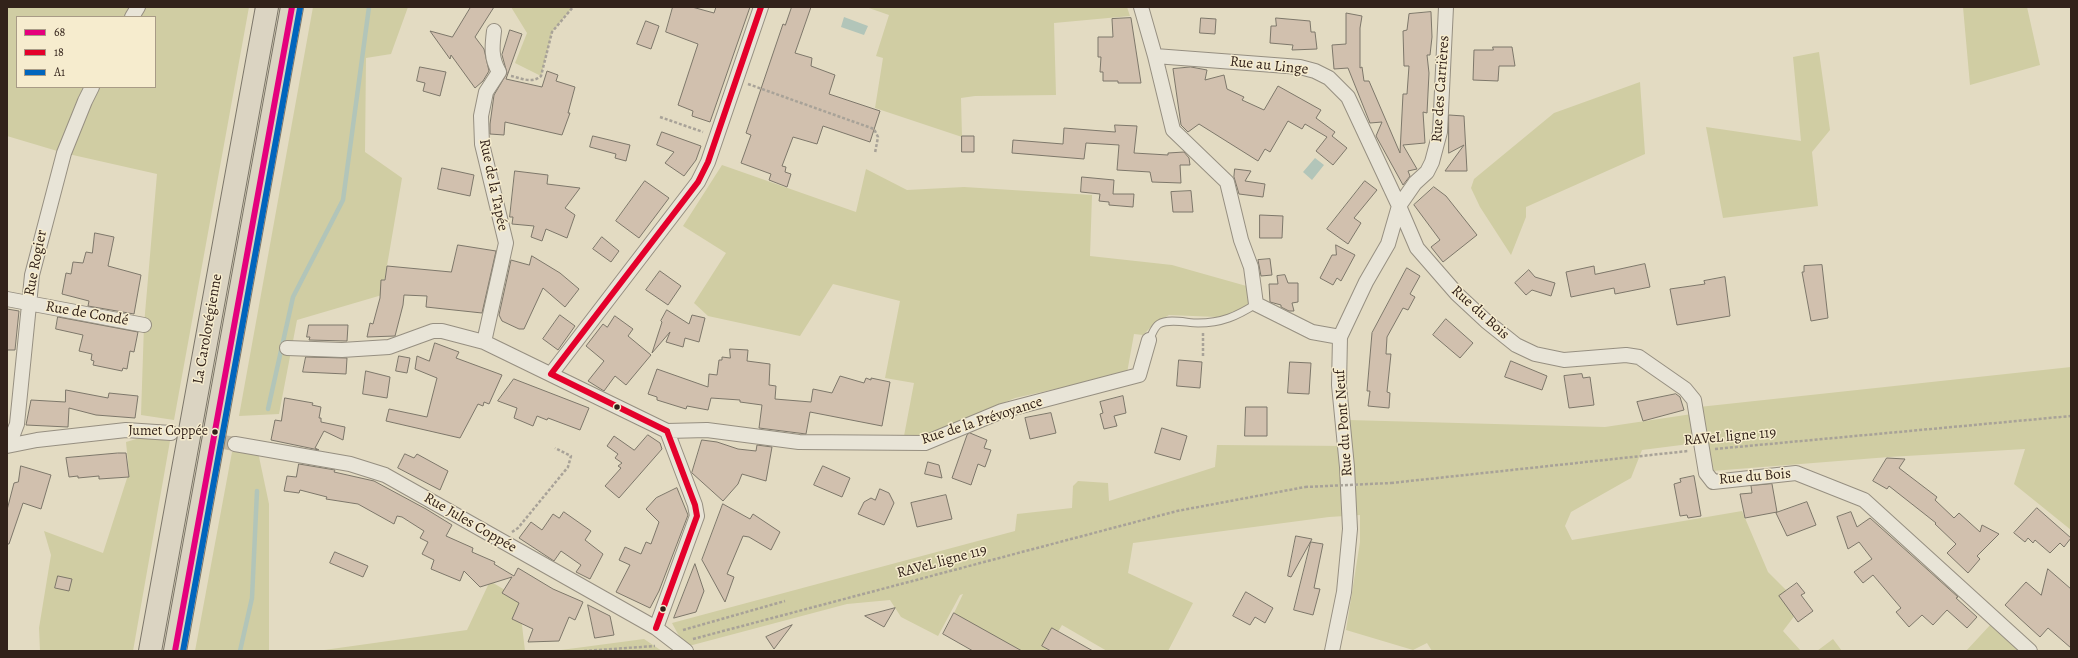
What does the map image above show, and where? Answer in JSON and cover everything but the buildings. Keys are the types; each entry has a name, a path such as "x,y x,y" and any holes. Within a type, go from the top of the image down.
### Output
{"highway":[{"name":"La Carolorégienne","path":"150,651 267,7"},
{"name":"La Carolorégienne","path":"176,651 292,7"}],"street":[{"path":"133,16 138,7"},
{"path":"551,374 694,187 708,162 761,7"},
{"path":"1141,7 1155,56 1173,130 1227,182 1241,240 1251,267 1256,304 1312,332 1340,337"},
{"name":"Rue des Carrières","path":"1399,206 1415,183 1427,172 1437,150 1440,132 1446,7"},
{"path":"494,31 492,49 494,63 499,72"},
{"name":"Rue au Linge","path":"1155,56 1300,66 1330,78 1348,97 1399,206"},
{"name":"Rue de la Tapée","path":"484,342 506,243 482,144 481,116 486,92 499,72"},
{"name":"Rue Rogier","path":"8,446 17,424 23,372 28,304 32,275 41,233 64,153 92,88"},
{"name":"Rue du Pont Neuf","path":"1332,651 1344,592 1350,529 1347,467 1339,385 1340,337 1366,282 1388,244 1399,206"},
{"name":"Rue du Bois","path":"1399,206 1417,248 1457,294 1486,321 1516,345 1535,354 1564,360 1626,355 1639,357 1685,389 1694,400 1706,473 1713,482 1796,473 1864,500 2030,651"},
{"name":"Rue de Condé","path":"7,299 144,325"},
{"path":"287,348 342,350 389,347 433,331 442,331 484,342 667,431 695,505 697,516 656,628"},
{"name":"Rue de la Prévoyance","path":"667,431 707,430 799,442 925,442 1002,411 1139,375 1149,340"},
{"path":"8,446 79,435 126,430 171,433"},
{"name":"Rue Jules Coppée","path":"236,444 368,468 404,485 500,541 656,628 677,644"}],"lane":[{"path":"1149,340 1157,326 1160,324 1175,321 1203,322 1234,317 1256,304"}],"path":[{"path":"499,72 530,81 534,81 541,76 552,32 573,7"},
{"path":"736,79 874,129 878,137 875,152"},
{"path":"660,117 717,136"},
{"path":"1203,322 1203,356"},
{"name":"RAVeL ligne 119","path":"584,651 677,644 1177,511 1305,487 1391,483 1703,450 2071,416"},
{"path":"500,541 518,528 568,467 571,456 555,448"},
{"path":"677,644 677,632 785,601"}],"shaded area":[{"path":"7,7 249,7 174,420 141,415 144,325 157,174 64,153 7,136"},
{"path":"313,7 408,7 391,54 366,58 365,152 402,178 382,295 297,320 279,414 239,416"},
{"path":"511,7 573,7 552,32 541,76 515,63 527,33"},
{"path":"866,7 1127,7 1130,16 1054,23 1056,95 975,96 961,98 962,137 875,108 883,58 876,56 889,15"},
{"path":"1963,7 2027,7 2040,65 1970,85"},
{"path":"844,17 868,26 864,35 841,27"},
{"path":"1819,52 1830,130 1812,152 1818,206 1723,218 1706,127 1801,141 1793,57"},
{"path":"1640,82 1645,154 1526,207 1526,217 1511,255 1480,207 1471,188 1474,179 1554,113"},
{"path":"1315,158 1324,165 1312,180 1303,172"},
{"path":"722,165 856,212 866,169 907,190 964,187 1092,195 1090,256 1172,265 1250,287 1252,303 1234,314 1217,317 1169,315 1154,324 1143,335 1134,334 1127,373 1015,398 929,434 916,437 904,436 914,383 885,378 900,301 833,284 800,336 708,316 694,303 726,253 683,226"},
{"path":"2071,367 2071,530 2014,484 2025,449 1889,457 1712,471 1699,407"},
{"path":"1692,414 1697,443 1642,450 1631,478 1571,512 1565,526 1572,540 1742,511 1768,572 1802,606 1783,631 1801,651 1432,651 1427,643 1413,650 1346,630 1360,542 1360,515 1329,517 1133,543 1128,573 1193,603 1168,651 1107,651 1062,625 1047,651 1011,651 954,613 963,594 960,595 938,636 901,617 890,600 847,604 685,647 672,623 1015,531 1017,514 1072,508 1073,486 1078,481 1108,483 1109,501 1215,467 1217,445 1350,446 1348,420 1605,427"},
{"path":"143,437 170,441 133,651 40,651 39,628 51,555 44,531 103,553 129,472 126,442"},
{"path":"232,452 258,452 269,504 269,651 195,651"},
{"path":"490,581 523,601 522,625 525,651 317,651 467,630"},
{"path":"1992,623 2021,649 2019,651 1966,651"},
{"path":"644,639 662,651 525,651 561,650"},
{"path":"1833,639 1842,651 1817,651"}],"waterway":[{"path":"268,409 293,297 343,200 369,7"},
{"path":"240,651 252,598 257,491"}],"tunnel":[{"path":"181,435 235,444"}],"transit line":[{"name":"68","path":"175,651 292,7"},
{"name":"18","path":"551,374 698,182 708,162 761,7"},
{"name":"A1","path":"183,651 300,8"},
{"name":"18","path":"551,374 667,431"},
{"name":"18","path":"656,628 697,516 695,505 667,431"}],"place":[{"name":"Jumet Coppée","path":"215,432"}]}
